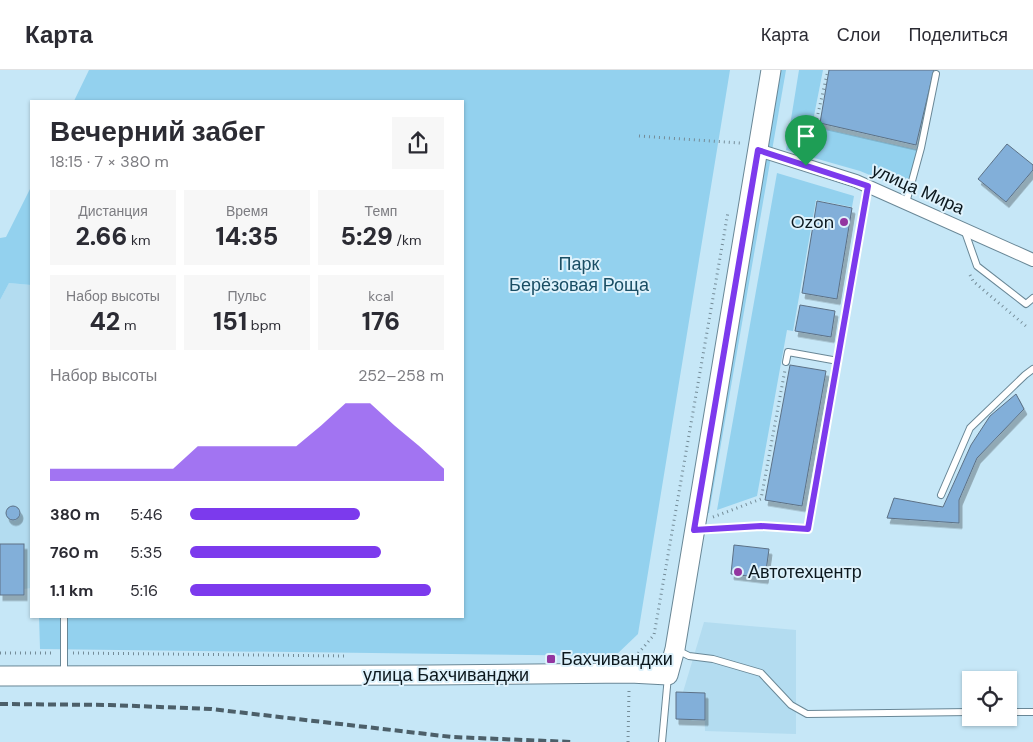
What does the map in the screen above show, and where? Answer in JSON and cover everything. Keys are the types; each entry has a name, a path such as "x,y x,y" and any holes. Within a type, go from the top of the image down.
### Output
{"main road":[{"path":"668,675 675,649 771,70"},
{"name":"улица Бахчиванджи","path":"0,676 430,676 630,673 668,675"}],"street":[{"name":"улица Мира","path":"758,150 868,186 1033,260"}],"lane":[{"path":"906,203 921,148 936,74"},
{"path":"694,530 761,526 808,529 868,186"},
{"path":"964,228 976,266 1026,304 1033,298"},
{"path":"786,362 788,352 838,361"},
{"path":"941,495 970,428 1033,369"},
{"path":"64,618 64,676"},
{"path":"675,649 689,656 713,659 761,673 791,706 808,714 962,712"},
{"path":"662,742 668,675"},
{"path":"1017,712 1033,712"}],"path":[{"path":"639,136 740,143 741,134"},
{"path":"628,742 630,673 633,659 654,635 730,202"},
{"path":"710,518 760,499 786,362"},
{"path":"0,653 351,656"}],"shaded area":[{"path":"9,283 30,285 30,588 24,589 24,595 0,595 0,300"},
{"path":"704,622 796,630 796,734 705,731 704,693 683,692"}],"green space":[{"name":"Парк Берёзовая Роща","path":"89,70 730,70 638,634 615,656 40,649 39,618 464,618 464,100 74,100"},
{"path":"775,70 786,70 709,513 696,514"},
{"path":"799,70 823,70 812,126 918,150 906,190 860,171 786,150"},
{"path":"777,173 854,196 852,207 816,200 793,331 787,330 757,496 717,510"},
{"path":"30,189 30,285 9,283 0,300 0,238 6,237"}],"building":[{"path":"829,70 934,70 916,145 820,123"},
{"path":"1007,144 1033,165 1033,170 1006,202 978,179"},
{"path":"817,201 852,208 837,299 802,293"},
{"path":"800,305 835,311 831,337 795,331"},
{"path":"790,365 826,371 802,506 765,500"},
{"path":"1016,394 1024,409 977,458 959,500 959,523 887,518 894,498 943,507 971,445 990,416"},
{"path":"10,506 16,506 20,513 16,520 10,520 6,516 6,510"},
{"path":"0,544 24,544 24,595 0,595"},
{"path":"734,545 769,549 765,578 731,574"},
{"path":"676,692 705,693 705,720 676,719"}],"railway":[{"path":"0,704 110,705 211,709 452,737 572,742"}],"place":[{"name":"Ozon","path":"844,222"},
{"name":"Автотехцентр","path":"738,572"},
{"name":"Бахчиванджи","path":"551,659"}],"route":[{"path":"758,150 806,166 868,186 808,529 761,526 694,530 758,150"}]}
